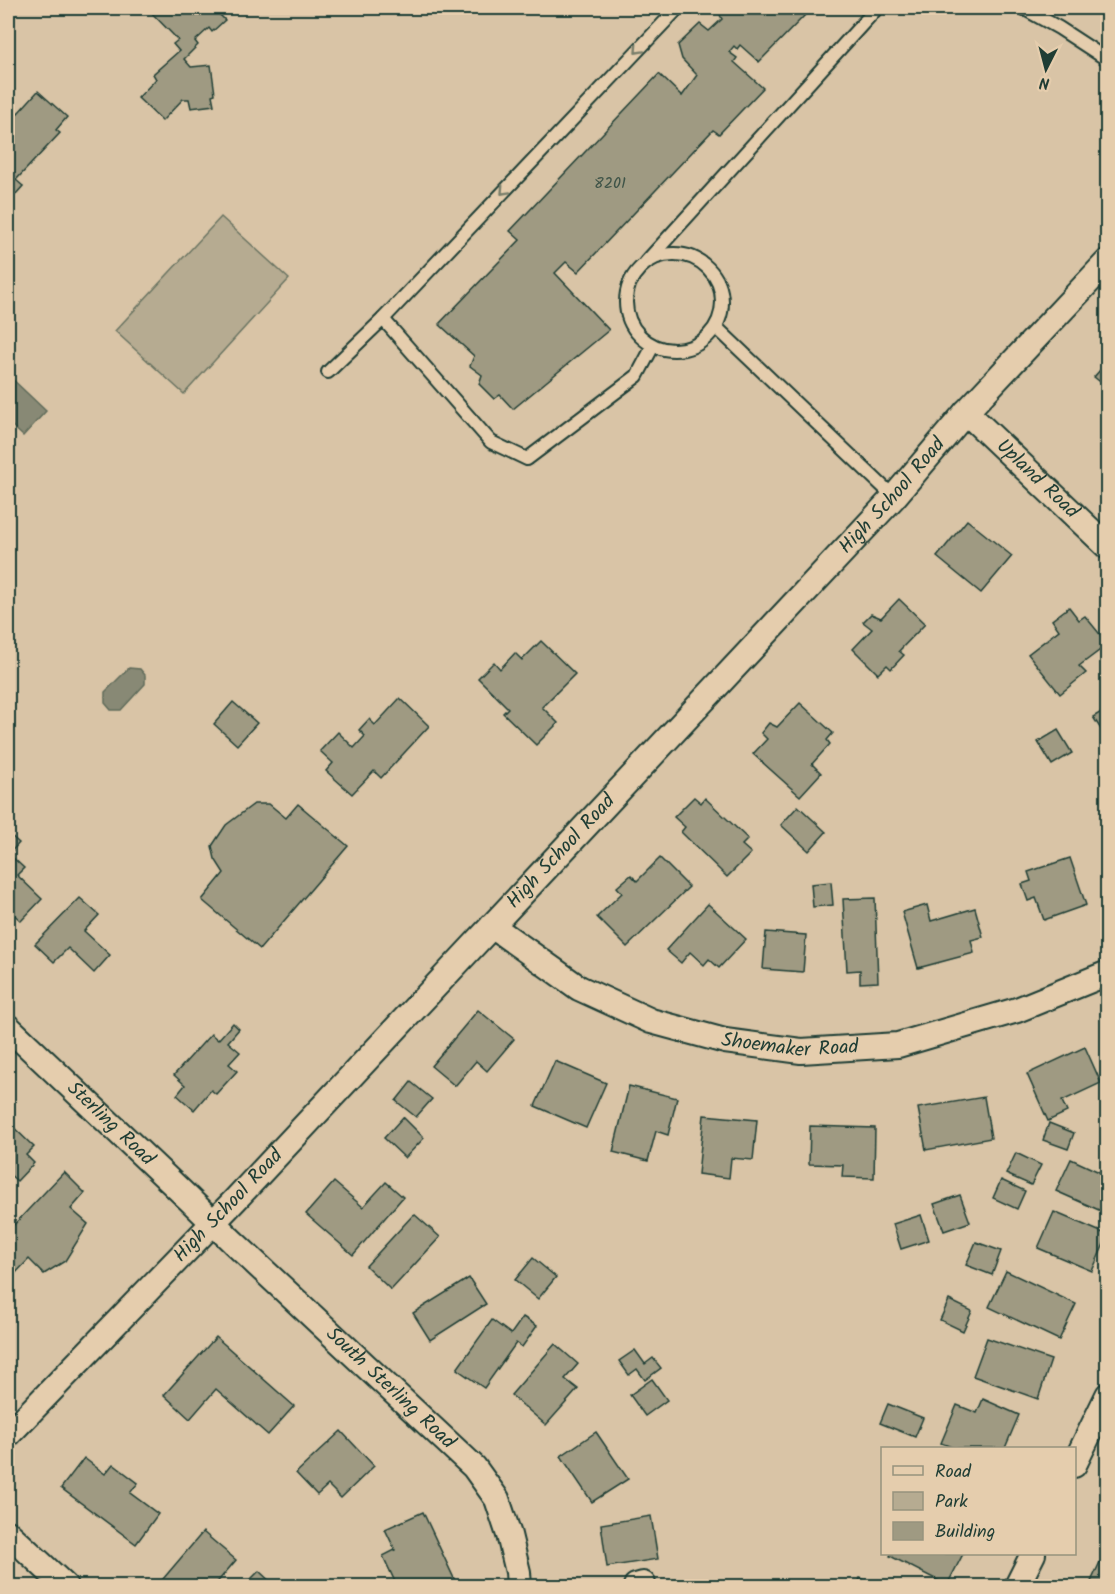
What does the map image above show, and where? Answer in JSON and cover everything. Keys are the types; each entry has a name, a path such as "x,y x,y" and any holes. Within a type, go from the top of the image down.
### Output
{"street":[{"name":"High School Road","path":"8,1435 213,1222 894,497 966,412 1107,261"},
{"name":"Upland Road","path":"966,412 1107,547"},
{"name":"Shoemaker Road","path":"492,926 579,988 651,1021 725,1041 801,1051 898,1045 1017,1010 1107,973"},
{"name":"Sterling Road","path":"8,1028 213,1222"},
{"name":"South Sterling Road","path":"213,1222 474,1467 497,1499 511,1544 519,1587"},
{"path":"1076,1461 1107,1395"},
{"path":"8,1533 65,1587"},
{"path":"1017,1587 1033,1555"}],"lane":[{"path":"328,372 383,319 678,8"},
{"path":"646,262 661,255 677,253 693,257 707,266 717,279 723,295 722,311 716,327 707,338 695,346 681,350 667,350 653,346 639,336 630,322 625,306 627,289 634,274 877,8"},
{"path":"1023,8 1059,28 1107,60"},
{"path":"383,319 491,442 527,459 637,375 653,346"},
{"path":"716,327 894,497"}],"green space":[{"path":"221,217 289,279 184,394 115,331"}],"shaded area":[{"path":"8,375 46,411 23,436 8,422"},
{"path":"129,668 140,669 145,675 145,684 121,710 111,710 105,703 105,692"}],"building":[{"path":"147,8 213,8 225,20 212,32 209,28 195,41 198,45 184,59 191,67 211,65 215,94 212,95 214,105 191,108 189,99 183,99 162,121 138,98 156,79 153,74 179,51 173,44 178,40"},
{"path":"727,8 806,8 809,11 759,62 740,45 737,49 734,46 729,52 737,58 734,62 763,88 719,134 713,130 578,272 566,262 555,273 609,330 513,409 500,395 494,399 479,384 482,375 470,366 474,356 439,324 520,240 510,231 659,74 682,96 697,75 682,59 678,45 700,24 709,31 722,19 720,15"},
{"path":"38,91 67,117 56,130 60,133 16,180 23,186 8,203 8,124"},
{"path":"1108,361 1108,388 1094,377"},
{"path":"967,520 1012,556 981,593 937,557"},
{"path":"899,599 925,624 899,651 904,655 891,669 887,665 878,674 853,649 872,629 863,622 871,614 881,618"},
{"path":"1069,607 1079,620 1085,616 1108,644 1079,666 1086,673 1060,694 1028,654 1059,630 1052,620"},
{"path":"541,641 575,674 542,707 558,723 536,745 503,713 508,708 478,678 494,662 500,669 515,653 522,660"},
{"path":"400,698 429,726 381,778 374,771 352,794 326,771 333,763 320,751 338,732 354,748 365,736 359,730 369,719 375,725"},
{"path":"233,702 257,723 237,745 214,724"},
{"path":"800,703 833,733 827,740 830,744 812,764 821,773 800,796 753,754 767,739 761,733 769,723 777,727"},
{"path":"1108,708 1108,740 1093,717"},
{"path":"1058,730 1072,753 1052,765 1038,742"},
{"path":"694,797 701,803 705,798 748,839 742,845 751,853 727,877 681,832 685,827 674,817"},
{"path":"254,804 269,804 286,818 298,804 348,846 260,949 202,900 224,873 215,859 212,846 226,825"},
{"path":"798,806 826,832 809,851 781,825"},
{"path":"8,833 19,843 9,854 24,868 17,875 42,899 21,921 8,909"},
{"path":"660,858 689,887 627,947 597,917 622,893 617,887 631,875 637,881"},
{"path":"1070,858 1086,905 1044,920 1036,898 1028,901 1022,884 1031,881 1028,872"},
{"path":"831,882 833,905 813,907 811,884"},
{"path":"80,898 99,915 84,931 110,955 94,973 68,948 54,962 35,944"},
{"path":"875,898 878,982 860,983 860,970 847,971 843,899"},
{"path":"708,904 746,939 719,968 709,959 704,965 690,952 681,963 666,950"},
{"path":"927,905 931,921 975,908 983,937 971,940 974,953 918,968 902,912"},
{"path":"766,932 806,935 803,972 763,969"},
{"path":"478,1010 514,1039 487,1071 476,1061 455,1086 431,1066"},
{"path":"233,1023 239,1029 228,1042 240,1052 229,1064 237,1071 216,1094 211,1090 194,1110 177,1095 185,1085 174,1075 211,1034 218,1040"},
{"path":"1085,1047 1101,1083 1062,1101 1067,1112 1048,1121 1027,1074"},
{"path":"555,1061 606,1083 586,1128 535,1106"},
{"path":"411,1082 432,1099 416,1117 396,1101"},
{"path":"629,1086 677,1098 668,1135 656,1131 648,1161 613,1152"},
{"path":"984,1097 991,1138 926,1150 918,1108"},
{"path":"704,1115 757,1120 753,1160 731,1158 729,1178 698,1174"},
{"path":"403,1117 424,1138 405,1158 384,1138"},
{"path":"8,1122 34,1147 26,1155 34,1163 17,1181 8,1173"},
{"path":"1049,1123 1074,1133 1068,1149 1043,1140"},
{"path":"810,1126 875,1128 874,1178 842,1177 843,1165 809,1164"},
{"path":"1016,1153 1041,1165 1031,1185 1006,1174"},
{"path":"1071,1159 1108,1176 1108,1214 1056,1191"},
{"path":"64,1172 85,1193 71,1209 88,1224 65,1261 44,1274 29,1259 10,1279 8,1276 8,1231"},
{"path":"1001,1180 1025,1191 1017,1209 993,1198"},
{"path":"334,1182 363,1207 386,1182 403,1197 353,1255 306,1214"},
{"path":"960,1195 970,1222 944,1231 934,1204"},
{"path":"1054,1212 1108,1235 1092,1271 1038,1248"},
{"path":"414,1214 440,1237 391,1290 366,1266"},
{"path":"921,1215 929,1240 901,1249 893,1224"},
{"path":"976,1242 1001,1251 992,1275 966,1265"},
{"path":"533,1258 556,1277 538,1299 515,1280"},
{"path":"1006,1271 1076,1304 1059,1340 989,1307"},
{"path":"469,1278 486,1304 430,1340 413,1313"},
{"path":"949,1300 972,1311 963,1331 940,1320"},
{"path":"523,1317 537,1326 522,1347 516,1343 484,1388 457,1369 492,1320 511,1334"},
{"path":"216,1337 294,1406 268,1435 216,1389 190,1419 164,1395"},
{"path":"987,1338 1051,1360 1038,1399 973,1376"},
{"path":"555,1344 578,1364 565,1379 578,1389 546,1425 511,1395"},
{"path":"635,1350 645,1364 653,1358 661,1368 645,1380 637,1369 629,1375 619,1361"},
{"path":"652,1379 667,1400 645,1416 630,1395"},
{"path":"983,1399 1019,1415 1005,1447 951,1447 941,1443 957,1405 977,1413"},
{"path":"888,1404 923,1418 915,1437 880,1423"},
{"path":"341,1431 374,1466 341,1498 328,1485 317,1495 296,1473"},
{"path":"596,1432 628,1479 592,1502 561,1456"},
{"path":"84,1458 105,1474 113,1464 138,1483 130,1493 158,1514 136,1544 61,1488"},
{"path":"423,1512 457,1585 455,1586 397,1586 383,1556 395,1550 385,1529"},
{"path":"651,1516 658,1559 607,1567 601,1524"},
{"path":"203,1532 236,1560 214,1586 157,1586"},
{"path":"890,1555 962,1555 947,1585"},
{"path":"1100,1562 1108,1566 1108,1586 1089,1586"},
{"path":"259,1571 275,1586 244,1586"},
{"path":"860,1578 881,1586 857,1586"}]}
